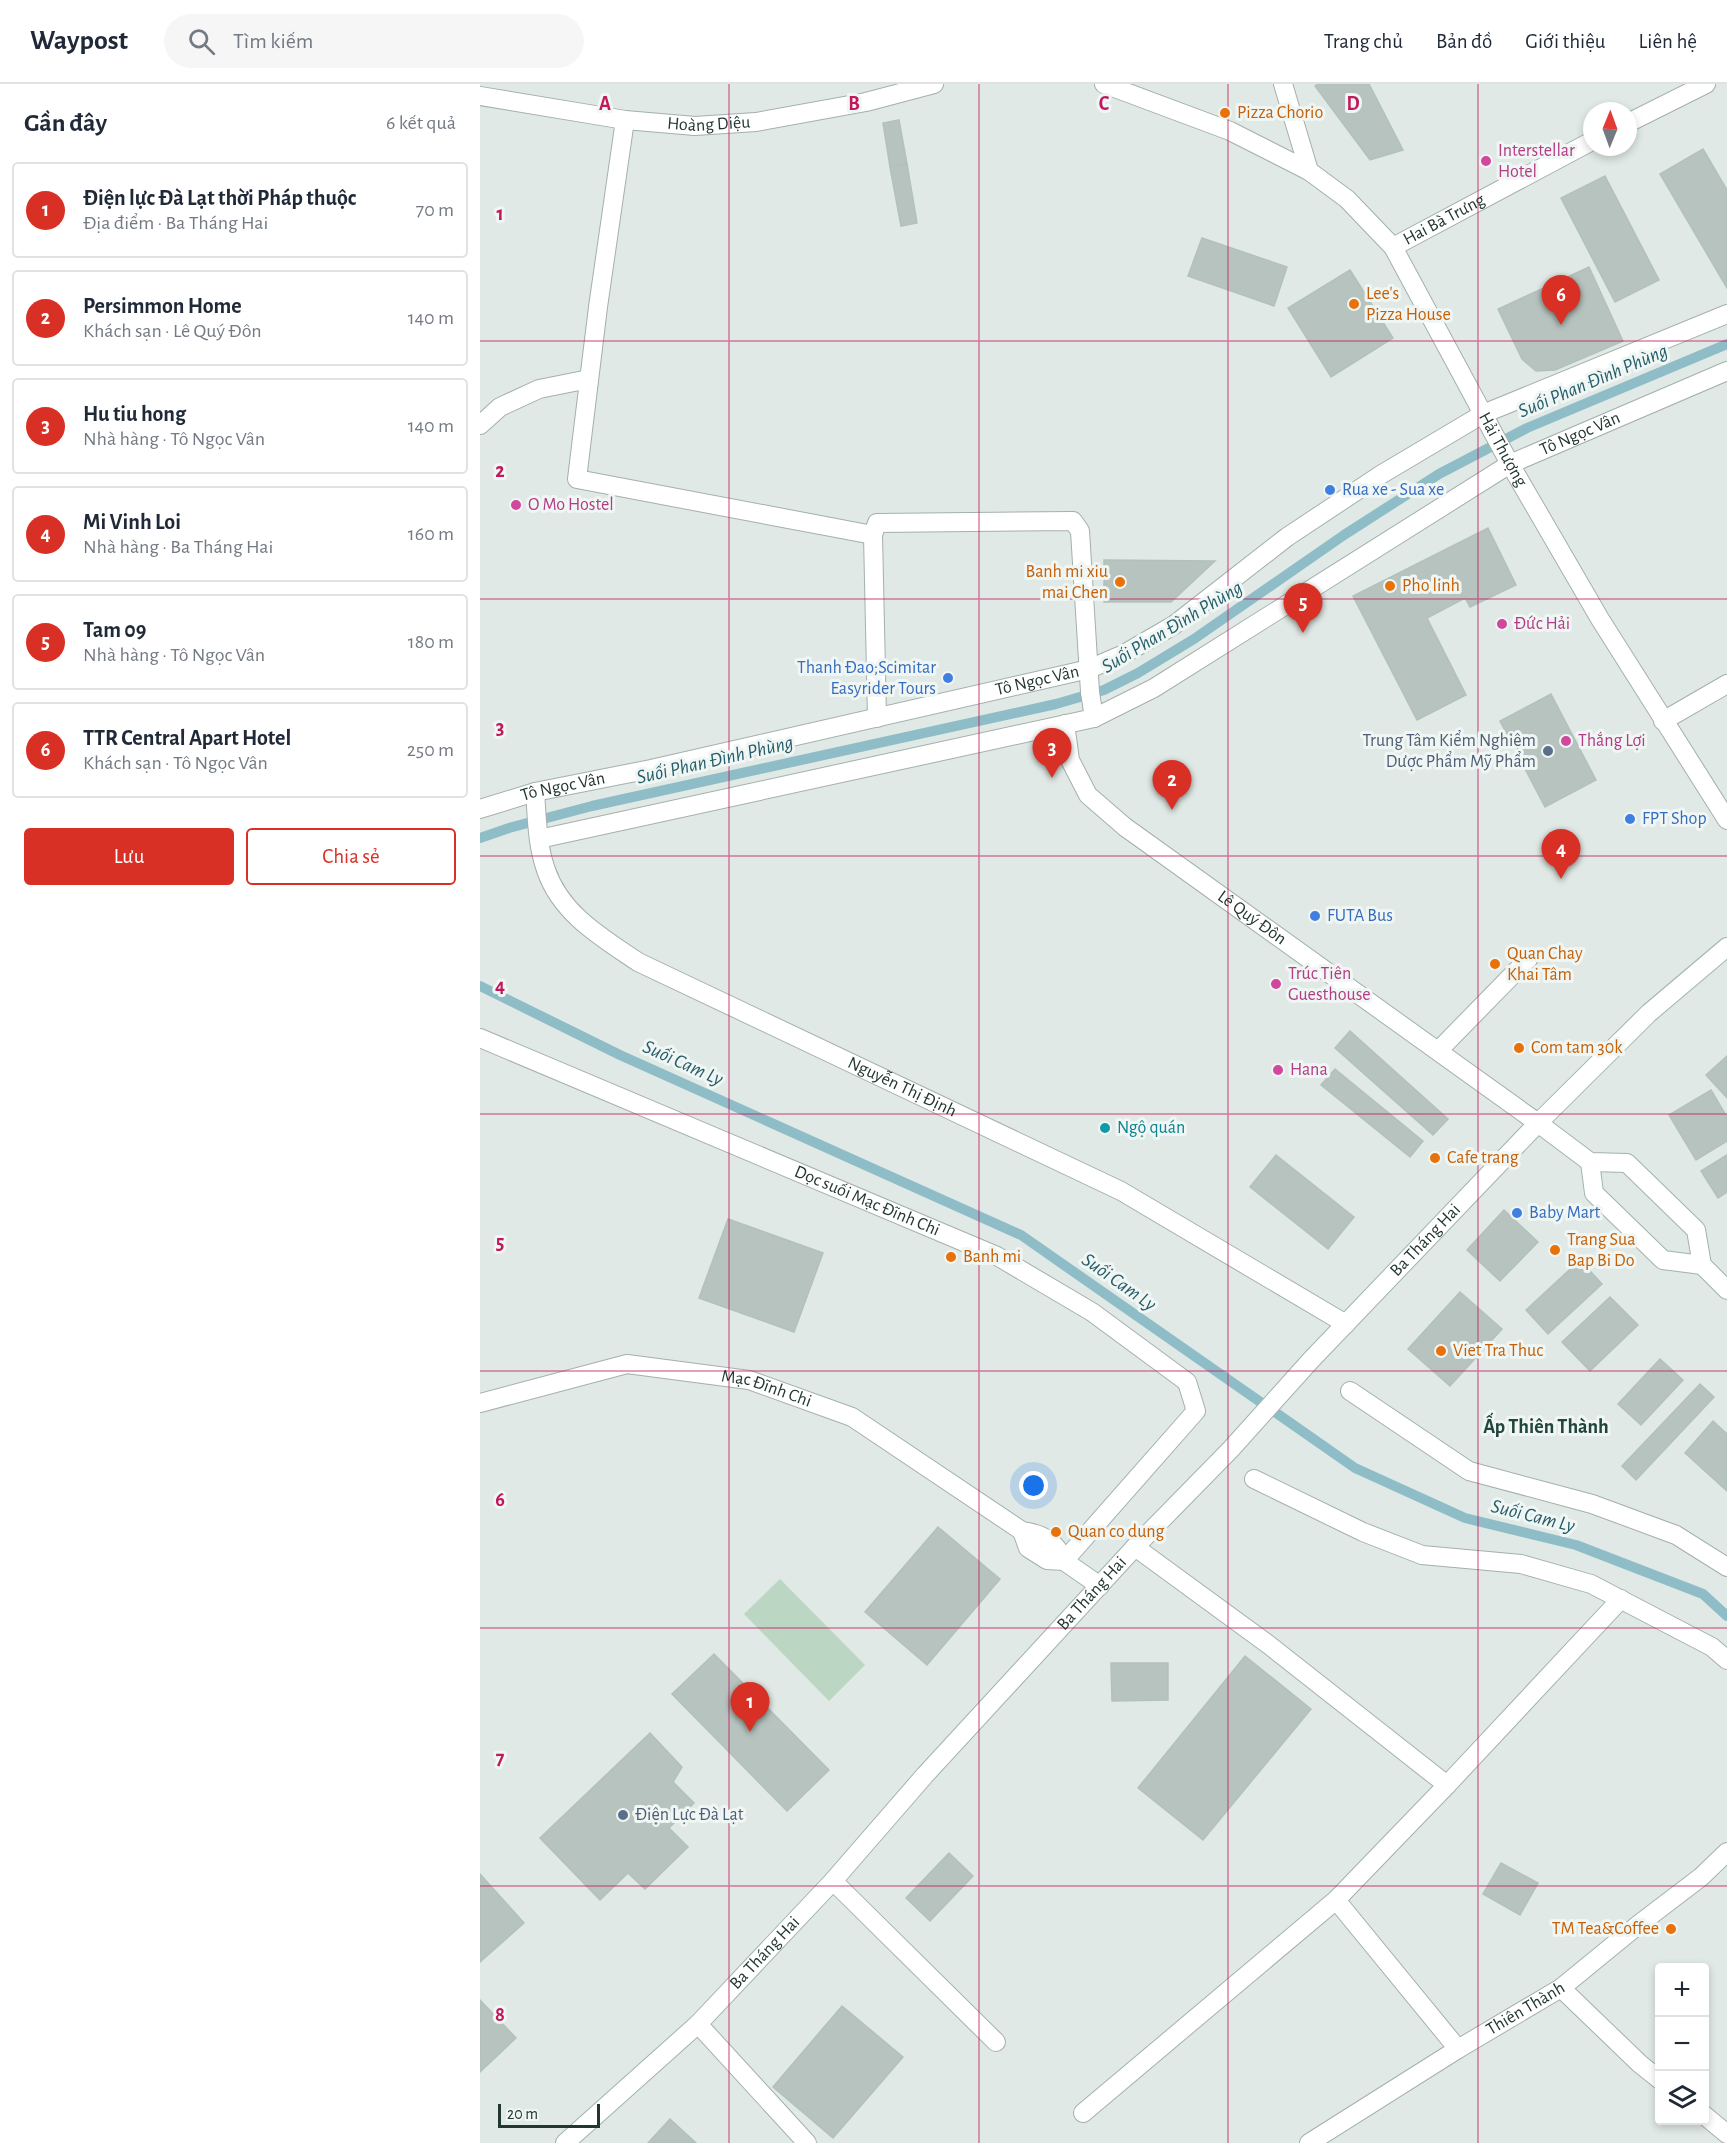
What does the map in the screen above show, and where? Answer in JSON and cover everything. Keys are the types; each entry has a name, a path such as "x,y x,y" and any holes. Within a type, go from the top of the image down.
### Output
{"street":[{"name":"Hoàng Diệu","path":"480,96 625,120 695,126 756,122 866,102 934,84"},
{"path":"1104,84 1230,131 1309,171"},
{"path":"1283,84 1309,171"},
{"path":"1637,118 1706,84"},
{"path":"625,120 577,479 873,535"},
{"name":"Hai Bà Trưng","path":"1393,247 1583,146"},
{"name":"Hải Thượng","path":"1309,171 1347,199 1393,247 1510,464 1600,619 1727,820"},
{"name":"Tô Ngọc Vân","path":"480,809 536,798 651,769 1089,669 1124,654 1174,625 1287,537 1382,474 1484,414 1727,314"},
{"name":"Tô Ngọc Vân","path":"539,839 1065,724 1093,714 1154,688 1510,464 1727,371"},
{"path":"480,425 500,407 539,389 589,379"},
{"path":"877,718 873,535 877,523 1073,521 1080,531 1093,714"},
{"path":"1663,721 1727,684"},
{"name":"Lê Quý Đôn","path":"1065,724 1070,760 1088,795 1125,827 1590,1162"},
{"name":"Nguyễn Thị Định","path":"536,798 539,839 546,870 564,905 588,928 638,962 1121,1191 1346,1324"},
{"name":"Ba Tháng Hai","path":"566,2143 698,2024 833,1881 933,1766 1135,1547 1234,1446 1311,1360 1538,1123 1649,1013 1727,947"},
{"path":"1438,1051 1529,958"},
{"name":"Dọc suối Mạc Đĩnh Chi","path":"480,1038 997,1256 1092,1312 1187,1382 1196,1411 1064,1561"},
{"path":"1702,1265 1663,1260 1594,1193 1590,1162 1627,1163 1696,1230 1702,1265 1727,1290"},
{"name":"Mạc Đĩnh Chi","path":"480,1403 627,1364 749,1380 852,1417 1022,1531 1037,1533 1059,1548 1064,1561 1100,1586"},
{"path":"1350,1391 1469,1471 1592,1504 1677,1536 1727,1567"},
{"path":"1254,1479 1363,1532 1422,1555 1521,1564 1592,1584 1712,1647 1727,1660"},
{"path":"1135,1547 1269,1645 1447,1785"},
{"path":"1083,2113 1336,1900 1621,1599"},
{"name":"Thiên Thành","path":"1309,2143 1458,2049 1561,1988 1638,1924 1701,1877 1727,1852"},
{"path":"833,1881 996,2042"},
{"path":"1336,1900 1458,2049"},
{"path":"1561,1988 1655,2077"},
{"path":"698,2024 807,2143"},
{"path":"1709,2119 1727,2134"}],"green space":[{"path":"780,1579 865,1665 829,1701 744,1614"}],"building":[{"path":"1318,84 1369,84 1403,150 1370,160 1315,86"},
{"path":"899,120 907,164 890,167 883,123"},
{"path":"1703,149 1727,190 1727,288 1660,174"},
{"path":"907,164 917,223 901,226 890,167"},
{"path":"1605,176 1659,280 1615,302 1561,198"},
{"path":"1202,238 1287,267 1274,306 1188,276"},
{"path":"1589,267 1623,341 1555,370 1536,371 1522,359 1498,309"},
{"path":"1350,270 1393,338 1331,377 1288,308"},
{"path":"1488,528 1516,585 1470,607 1465,598 1427,618 1466,695 1417,720 1353,596"},
{"path":"1104,560 1215,561 1171,602 1104,602"},
{"name":"Trung Tâm Kiểm Nghiệm Dược Phẩm Mỹ Phẩm","path":"1551,694 1596,780 1545,807 1500,721"},
{"path":"1350,1031 1448,1119 1433,1135 1335,1048"},
{"path":"1727,1056 1727,1098 1706,1075"},
{"path":"1335,1069 1423,1141 1410,1157 1321,1085"},
{"path":"1711,1090 1727,1117 1727,1141 1696,1160 1669,1115"},
{"path":"1276,1155 1354,1217 1328,1249 1250,1187"},
{"path":"1727,1155 1727,1192 1718,1198 1701,1171"},
{"path":"1504,1210 1538,1242 1500,1281 1467,1250"},
{"path":"728,1219 823,1253 794,1332 699,1298"},
{"path":"1580,1260 1602,1284 1548,1334 1526,1310"},
{"path":"1460,1292 1502,1329 1450,1386 1408,1349"},
{"path":"1610,1297 1638,1325 1590,1371 1562,1342"},
{"path":"1660,1359 1683,1380 1641,1425 1618,1404"},
{"path":"1700,1384 1714,1397 1636,1480 1622,1466"},
{"path":"1713,1421 1727,1434 1727,1491 1685,1453"},
{"path":"938,1527 1000,1579 927,1665 865,1612"},
{"path":"714,1654 829,1770 787,1811 672,1694"},
{"path":"1245,1656 1311,1709 1203,1840 1138,1788"},
{"path":"1111,1663 1168,1663 1168,1700 1112,1701"},
{"name":"Điện Lực Đà Lạt","path":"650,1733 682,1767 673,1782 694,1803 669,1828 688,1847 645,1889 628,1873 600,1900 540,1838"},
{"path":"949,1853 973,1876 930,1921 906,1898"},
{"path":"1501,1863 1538,1883 1520,1915 1483,1894"},
{"path":"480,1874 524,1923 480,1962"},
{"path":"480,2000 516,2038 480,2072"},
{"path":"842,2006 903,2057 833,2138 773,2087"},
{"path":"670,2119 696,2143 648,2143"}],"waterway":[{"name":"Suối Phan Đình Phùng","path":"480,838 592,806 1056,704 1104,690 1138,673 1194,639 1344,535 1439,474 1527,428 1727,344"},
{"name":"Suối Cam Ly","path":"480,986 620,1055 1021,1235 1355,1468 1465,1518 1576,1545 1703,1594 1727,1616"}],"place":[{"name":"Pizza Chorio","path":"1225,113"},
{"name":"Interstellar Hotel","path":"1486,161"},
{"name":"Lee's Pizza House","path":"1354,304"},
{"name":"TTR Central Apart Hotel","path":"1561,325"},
{"name":"Rua xe - Sua xe","path":"1330,490"},
{"name":"O Mo Hostel","path":"516,505"},
{"name":"Banh mi xiu mai Chen","path":"1120,582"},
{"name":"Pho linh","path":"1390,586"},
{"name":"Đức Hải","path":"1502,624"},
{"name":"Tam 09","path":"1303,633"},
{"name":"Thanh Đao;Scimitar Easyrider Tours","path":"948,678"},
{"name":"Thắng Lợi","path":"1566,741"},
{"name":"Trung Tâm Kiểm Nghiệm Dược Phẩm Mỹ Phẩm","path":"1548,751"},
{"name":"Hu tiu hong","path":"1052,778"},
{"name":"Persimmon Home","path":"1172,810"},
{"name":"FPT Shop","path":"1630,819"},
{"name":"Mi Vinh Loi","path":"1561,879"},
{"name":"FUTA Bus","path":"1315,916"},
{"name":"Quan Chay Khai Tâm","path":"1495,964"},
{"name":"Trúc Tiên Guesthouse","path":"1276,984"},
{"name":"Com tam 30k","path":"1519,1048"},
{"name":"Hana","path":"1278,1070"},
{"name":"Ngộ quán","path":"1105,1128"},
{"name":"Cafe trang","path":"1435,1158"},
{"name":"Baby Mart","path":"1517,1213"},
{"name":"Trang Sua Bap Bi Do","path":"1555,1250"},
{"name":"Banh mi","path":"951,1257"},
{"name":"Viet Tra Thuc","path":"1441,1351"},
{"name":"Quan co dung","path":"1056,1532"},
{"name":"Điện lực Đà Lạt thời Pháp thuộc","path":"750,1732"},
{"name":"Điện Lực Đà Lạt","path":"623,1815"},
{"name":"TM Tea&Coffee","path":"1671,1929"}],"district":[{"name":"Ấp Thiên Thành","path":"1546,1427"}]}
